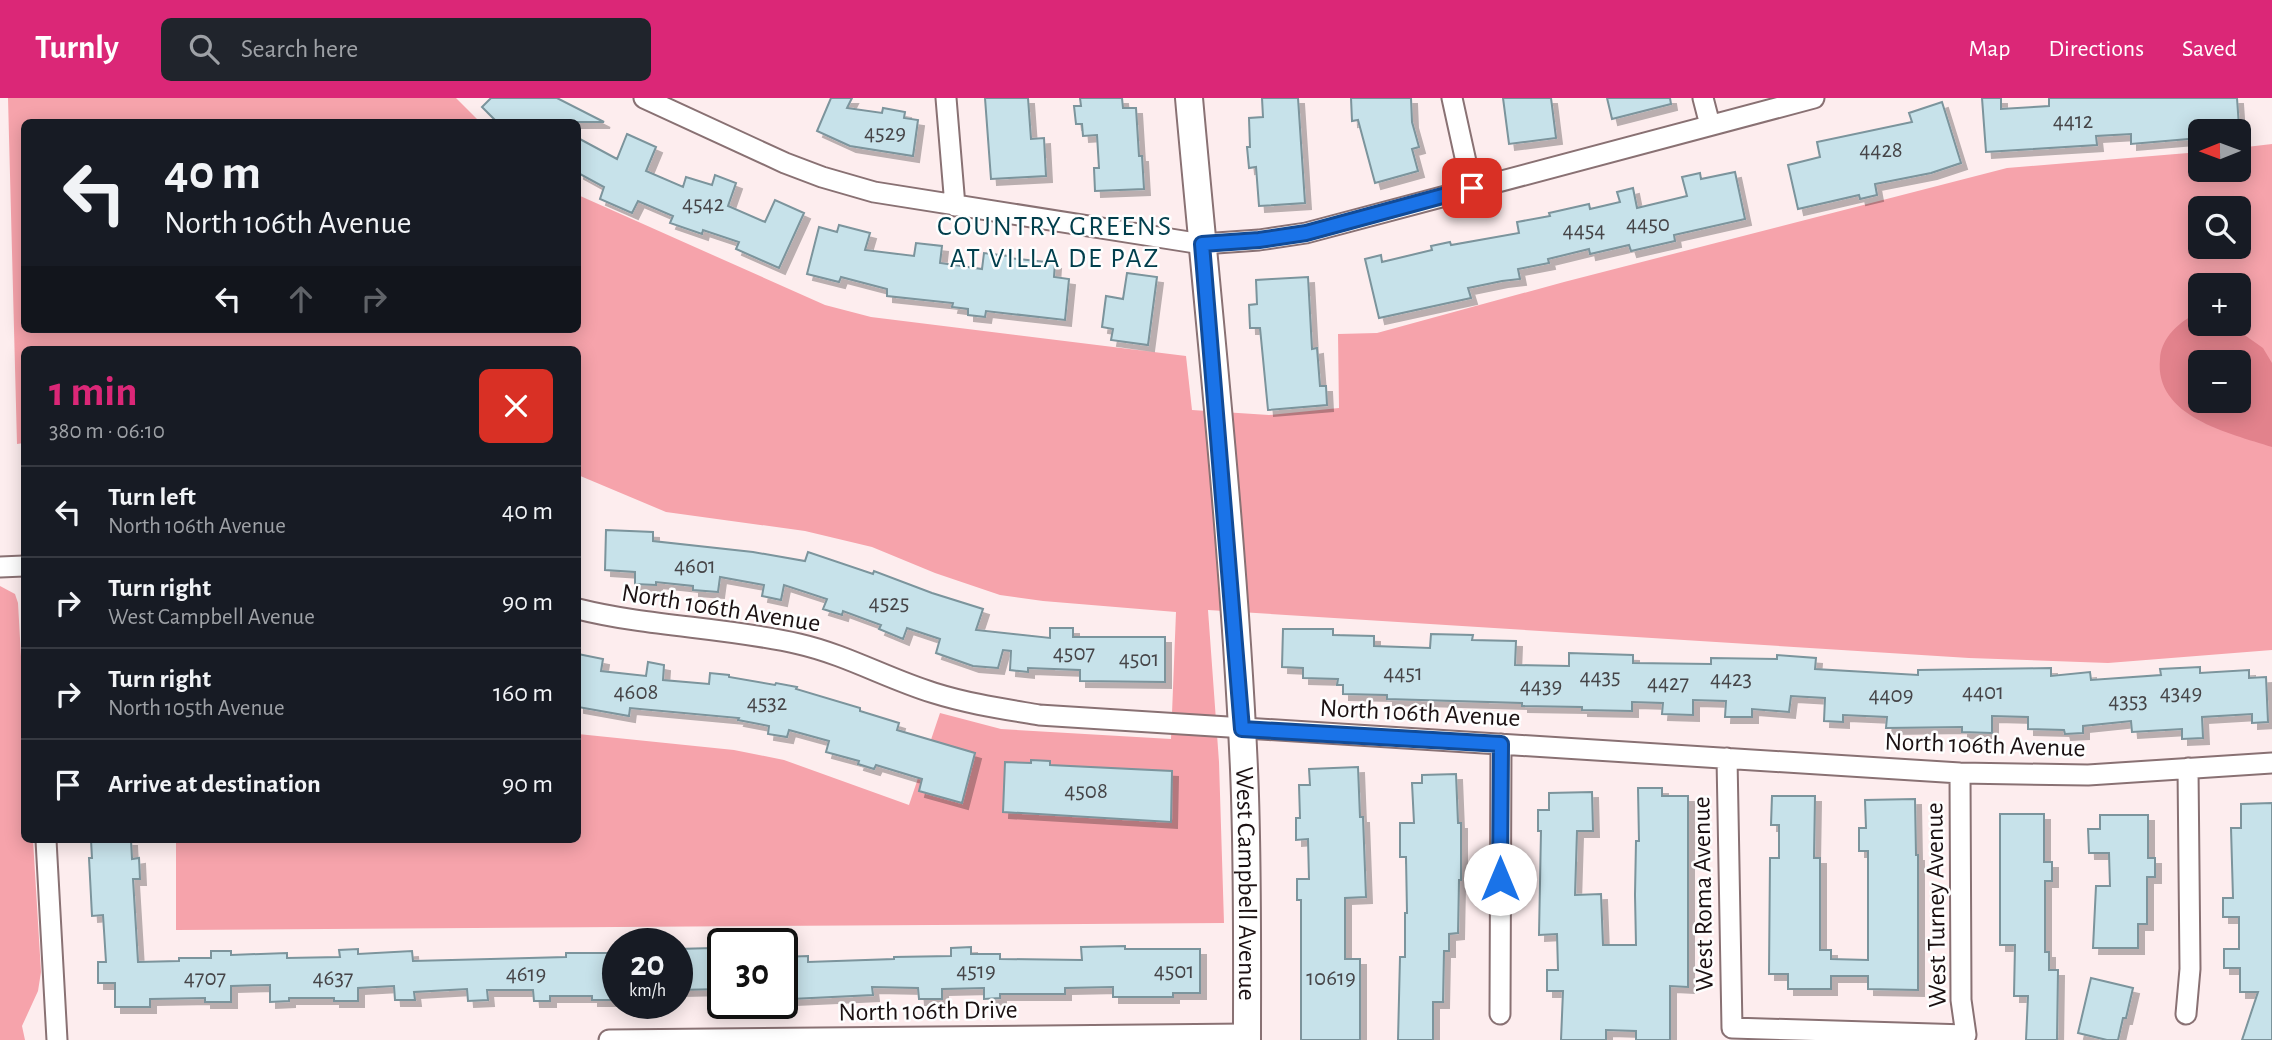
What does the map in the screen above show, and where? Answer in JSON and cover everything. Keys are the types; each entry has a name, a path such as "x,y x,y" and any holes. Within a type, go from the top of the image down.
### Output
{"street":[{"path":"644,98 785,163 874,192 1202,244 1306,233 1814,98"},
{"path":"946,98 955,206"},
{"name":"West Campbell Avenue","path":"1189,98 1242,729 1246,817 1247,1037"},
{"path":"1451,98 1472,188"},
{"path":"1703,98 1710,125"},
{"path":"0,567 21,566"},
{"name":"North 106th Avenue","path":"581,610 628,620 799,643 842,656 933,693 985,706 1039,715 1960,773 2088,775 2272,763"},
{"path":"1500,1014 1501,744"},
{"name":"West Roma Avenue","path":"1727,758 1732,1028 1966,1035"},
{"path":"2186,1014 2190,969 2188,768"},
{"name":"West Turney Avenue","path":"1960,773 1961,1000 1966,1035"},
{"path":"46,843 57,1040"},
{"name":"North 106th Drive","path":"609,1040 1247,1037"}],"shaded area":[{"path":"8,98 456,98 477,119 21,119 21,333 581,333 581,196 825,305 871,317 1186,356 1192,410 1269,415 1339,408 1338,334 1377,333 2007,168 2188,153 2188,182 2251,182 2251,146 2272,144 2272,650 2108,663 1969,658 1208,610 1219,762 1224,923 176,930 176,843 581,843 581,734 734,750 784,760 909,805 940,713 1001,729 1171,739 1176,612 1000,595 935,573 872,547 805,531 666,512 581,476 581,346 21,346 21,443 17,444"},
{"path":"2188,318 2188,336 2246,336 2263,348 2272,363 2272,447 2236,436 2198,419 2181,409 2169,395 2161,379 2160,359 2163,346 2174,329"},
{"path":"0,586 15,594 18,603 21,656 21,843 33,843 41,972 38,991 22,1026 25,1040 0,1040"}],"building":[{"path":"491,98 557,98 604,122 581,122 581,119 494,119 482,107"},
{"path":"831,98 852,98 847,108 882,113 883,108 905,112 904,118 918,120 913,156 850,146 817,131"},
{"path":"985,98 1028,98 1031,139 1044,138 1046,176 991,179"},
{"path":"1080,98 1122,98 1123,108 1136,108 1144,189 1095,191 1094,168 1099,168 1097,135 1083,136 1082,124 1076,124 1074,106 1081,106"},
{"path":"1262,98 1298,98 1305,203 1259,206 1256,167 1249,168 1247,147 1250,147 1249,118 1263,117"},
{"path":"1351,98 1411,98 1412,122 1419,147 1412,149 1418,171 1375,183 1358,120 1352,121"},
{"path":"1503,98 1551,98 1556,138 1509,144"},
{"path":"1607,98 1670,98 1671,104 1612,119"},
{"path":"1982,98 2001,98 2001,109 2049,106 2049,98 2237,98 2238,119 2188,119 2188,139 2131,144 2131,134 2096,136 2097,145 1986,152"},
{"path":"1942,102 1961,163 1931,173 1875,184 1877,195 1860,199 1859,195 1798,209 1788,165 1820,157 1817,142 1912,122 1909,113"},
{"path":"627,134 656,147 646,171 683,187 686,177 712,185 715,175 736,183 728,206 765,222 775,200 804,213 779,268 736,249 739,242 703,230 702,234 670,223 673,216 638,201 632,213 600,199 604,187 581,175 581,140 617,159"},
{"path":"1735,172 1745,219 1674,235 1675,241 1631,251 1629,245 1590,254 1589,249 1548,259 1549,263 1518,269 1520,279 1468,288 1471,298 1379,318 1365,259 1381,255 1382,262 1432,250 1431,246 1519,233 1517,222 1550,216 1549,213 1589,204 1590,209 1620,202 1617,192 1633,188 1637,208 1687,196 1682,177 1700,173 1701,179"},
{"path":"839,225 870,233 865,250 914,256 916,243 942,246 940,263 982,269 984,253 1055,263 1054,277 1069,279 1065,320 986,311 985,317 968,315 968,309 952,307 953,303 887,296 887,289 841,277 839,282 807,274 819,227 837,232"},
{"path":"1127,273 1157,277 1148,345 1111,340 1113,329 1102,327 1106,296 1123,299"},
{"path":"1308,277 1312,349 1317,348 1320,386 1326,386 1327,405 1268,410 1260,328 1250,328 1249,305 1257,304 1256,280"},
{"path":"606,530 653,532 653,541 753,552 805,561 808,552 873,574 874,571 983,609 976,630 1050,638 1050,628 1073,628 1073,637 1165,637 1165,682 1080,681 1080,670 1010,670 1011,651 1003,650 998,668 973,666 936,653 940,639 907,628 903,639 879,629 881,625 843,611 842,615 823,609 827,599 784,585 781,600 762,596 764,585 720,577 718,592 656,582 656,585 635,584 635,572 605,570"},
{"path":"1283,629 1333,629 1333,635 1374,636 1374,646 1430,648 1431,634 1473,635 1472,640 1516,641 1515,665 1569,666 1569,653 1633,655 1633,663 1711,664 1711,658 1777,659 1777,655 1816,658 1815,669 1918,675 1918,670 2051,668 2051,676 2090,672 2091,680 2161,675 2160,669 2200,667 2200,673 2249,670 2249,678 2266,677 2268,722 2252,723 2252,714 2202,717 2203,738 2182,739 2182,729 2132,732 2131,721 2083,726 2083,733 2065,734 2064,730 2028,729 2028,717 1992,716 1992,733 1962,732 1962,727 1886,728 1887,717 1843,715 1843,722 1824,721 1825,698 1791,696 1789,712 1752,709 1752,717 1725,717 1726,701 1693,700 1693,715 1662,714 1663,703 1632,702 1632,711 1522,706 1522,703 1387,699 1387,695 1343,694 1343,685 1337,685 1338,679 1303,678 1303,668 1282,667"},
{"path":"581,655 603,659 601,671 646,676 648,662 664,665 663,680 709,684 710,673 797,687 796,689 899,723 897,730 975,753 962,803 919,791 922,779 876,765 874,769 858,764 859,761 826,752 829,741 789,730 787,737 768,734 769,726 738,720 739,718 630,708 629,716 581,708"},
{"path":"1031,760 1050,761 1050,765 1172,771 1171,822 1003,812 1005,762 1031,763"},
{"path":"1358,767 1366,897 1345,898 1345,959 1360,959 1360,1040 1301,1040 1301,900 1297,900 1297,879 1309,879 1308,839 1296,840 1296,818 1300,818 1299,785 1310,785 1309,769"},
{"path":"1456,774 1458,823 1461,823 1458,933 1449,934 1449,951 1444,951 1443,1002 1433,1002 1433,1040 1398,1040 1400,957 1405,957 1407,913 1406,857 1400,857 1400,823 1414,823 1412,783 1422,783 1422,775"},
{"path":"1638,788 1662,788 1662,796 1688,796 1688,987 1670,986 1670,1040 1636,1040 1636,1031 1606,1030 1606,1040 1561,1040 1563,991 1547,991 1547,970 1558,970 1557,934 1539,935 1541,831 1538,831 1538,810 1549,810 1549,793 1592,792 1593,831 1577,831 1575,895 1601,894 1603,945 1636,945"},
{"path":"1772,796 1815,796 1814,858 1820,858 1820,950 1831,950 1831,959 1868,960 1868,851 1859,851 1859,828 1866,828 1865,800 1915,799 1918,855 1918,990 1868,989 1868,976 1831,976 1831,989 1788,989 1788,974 1769,974 1770,858 1779,858 1779,825 1771,825"},
{"path":"2272,803 2272,1040 2242,1040 2258,992 2240,992 2240,968 2224,968 2224,949 2239,949 2239,917 2223,917 2223,898 2233,898 2231,828 2241,828 2241,804"},
{"path":"2000,814 2044,814 2044,862 2052,862 2052,881 2045,881 2045,952 2049,952 2049,970 2058,970 2057,1040 2026,1040 2028,996 2014,996 2015,945 2000,945"},
{"path":"2100,815 2148,815 2148,858 2155,858 2155,877 2147,877 2147,924 2138,924 2138,948 2093,948 2096,886 2110,886 2109,853 2089,853 2088,829 2100,829"},
{"path":"91,843 131,843 132,859 139,858 140,879 133,879 138,962 211,958 211,951 231,951 231,955 287,953 287,958 340,957 339,950 358,949 358,954 412,951 413,961 566,957 566,953 602,953 602,1000 592,1000 592,996 550,996 550,1001 534,1001 533,990 487,990 488,1000 468,1001 467,989 414,992 415,1000 395,1000 394,986 358,988 358,1001 289,998 289,1001 270,1002 270,985 231,986 231,1002 205,1002 205,998 150,999 150,1007 115,1007 115,983 98,983 98,962 106,962 103,915 92,916 89,858 92,858"},
{"path":"971,947 971,954 1000,954 1000,959 1082,960 1081,947 1200,949 1200,993 1173,993 1173,997 1113,997 1113,987 1065,988 1065,994 1000,994 1000,998 984,999 984,988 942,989 942,999 919,999 918,988 872,987 873,995 798,999 798,956 808,956 808,962 951,956 951,948"},
{"path":"707,948 707,989 693,990 693,949"},
{"path":"2091,978 2133,988 2118,1040 2078,1033"}],"district":[{"name":"COUNTRY GREENS AT VILLA DE PAZ","path":"1055,243"}],"route":[{"path":"1472,188 1306,233 1202,244 1242,729 1501,744 1500,879"}]}
